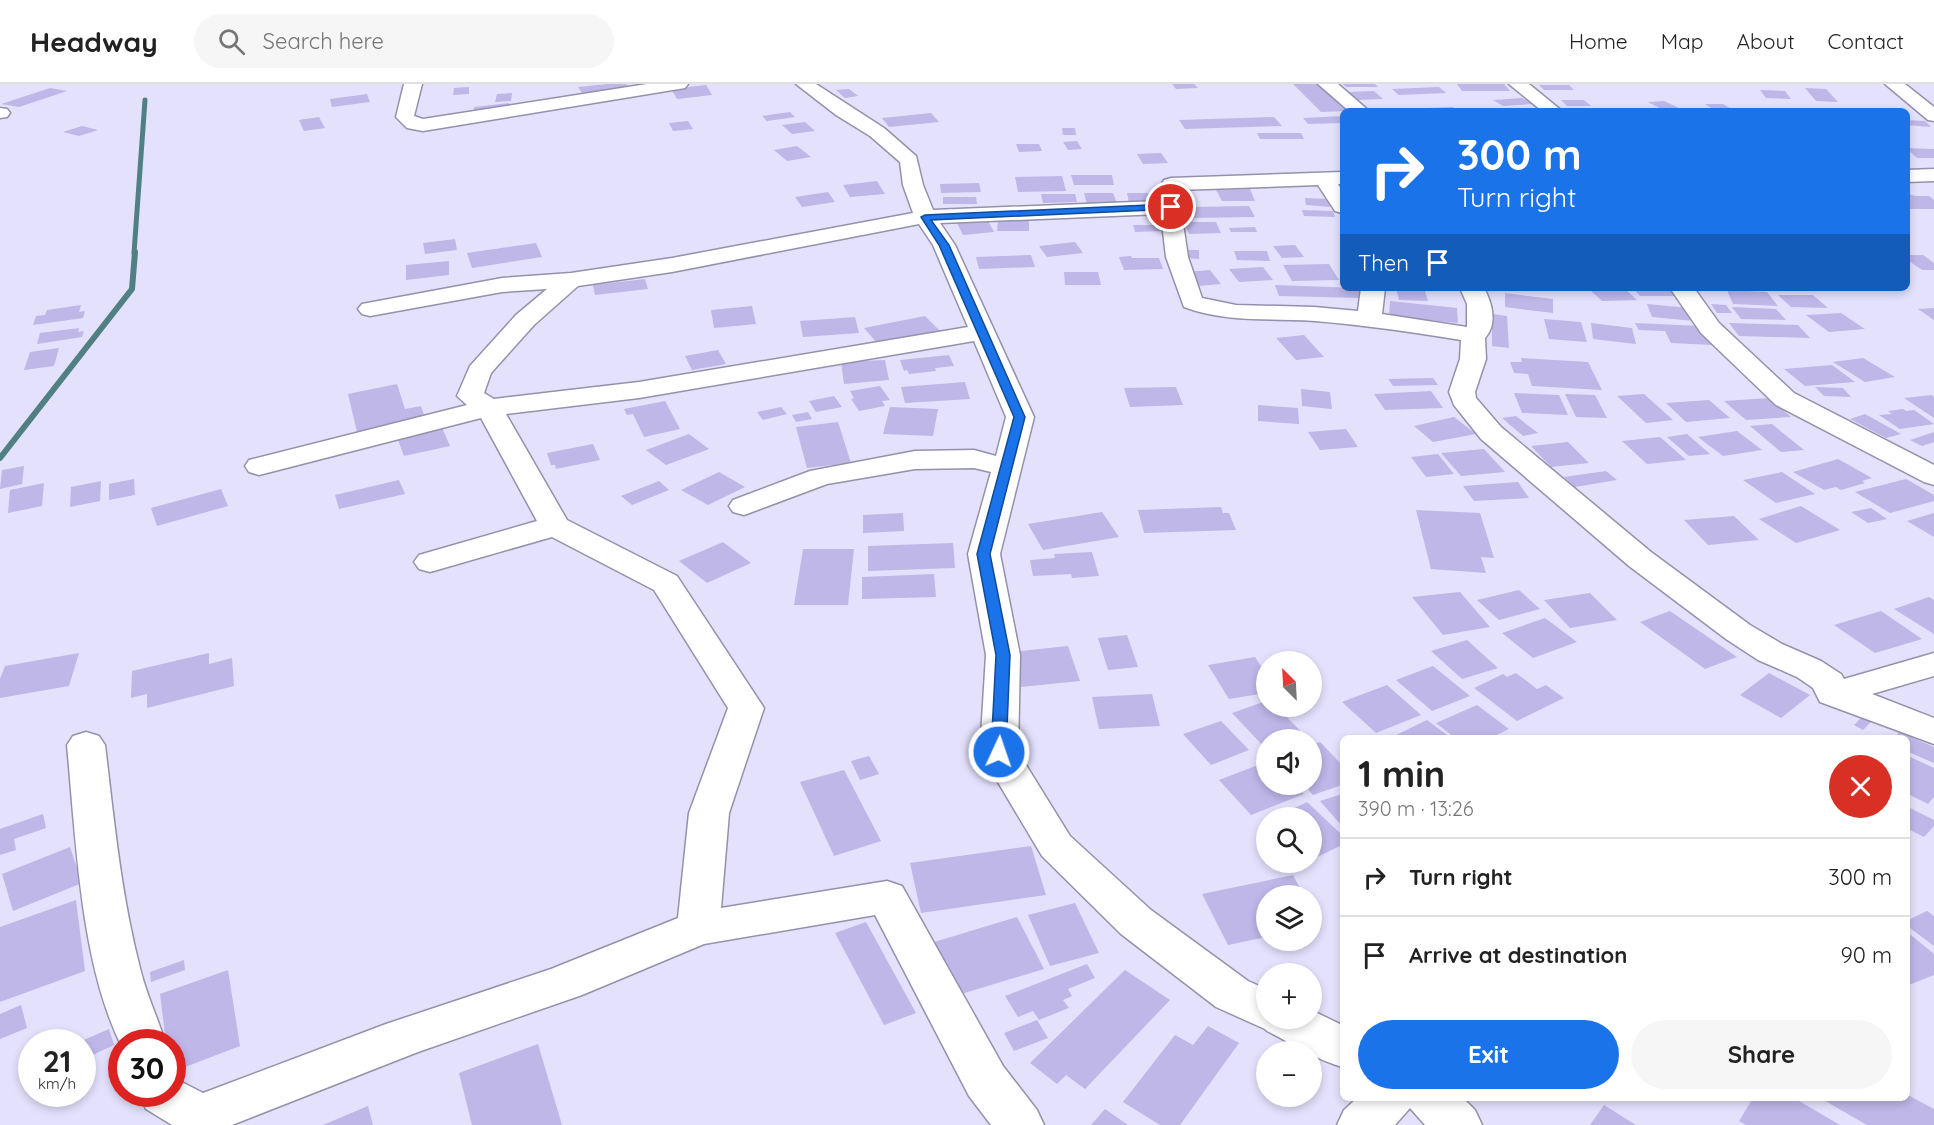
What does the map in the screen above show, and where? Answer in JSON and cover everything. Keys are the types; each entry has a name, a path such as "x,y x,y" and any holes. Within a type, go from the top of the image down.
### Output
{"street":[{"path":"413,84 405,117 413,124 423,125 640,87 679,84"},
{"path":"805,84 842,111 877,132 909,160 913,185 925,217 944,245 1020,417 984,554 1003,655 999,752 1056,846 1136,922 1232,994 1256,1005"},
{"path":"1327,84 1356,108"},
{"path":"1518,84 1549,108"},
{"path":"1897,86 1934,91"},
{"path":"1897,86 1934,116"},
{"path":"1910,176 1934,175"},
{"path":"1340,200 1334,179 1171,184 1168,189 1177,257 1192,302 1210,310 1289,312 1369,318 1473,335 1478,332 1482,315 1474,291"},
{"path":"370,309 502,285 571,280 748,252 925,217 1171,207"},
{"path":"571,280 525,320 478,370 470,396 489,408 555,526 666,583 746,708 709,813 698,928"},
{"path":"1369,318 1374,291"},
{"path":"1684,291 1710,328 1775,391 1812,413 1934,476"},
{"path":"260,466 489,408 639,390 983,332"},
{"path":"1473,335 1473,359 1462,392 1463,399 1491,433 1640,559 1738,632 1770,652 1790,659 1828,682 1833,694 1893,714 1934,732"},
{"path":"744,506 820,477 915,460 974,459 1007,467"},
{"path":"430,562 555,526"},
{"path":"1833,694 1934,664"},
{"path":"86,745 105,910 127,1006 137,1029"},
{"path":"184,1107 199,1116 402,1038 566,982 698,928 887,897 986,1081 1020,1125"},
{"path":"1305,1029 1340,1046"},
{"path":"1361,1125 1388,1101"},
{"path":"1433,1101 1458,1125"}],"building":[{"path":"626,84 629,88 582,93 578,87"},
{"path":"1172,84 1194,84 1198,88 1176,89"},
{"path":"1293,84 1320,84 1345,108 1340,108 1340,111 1321,112"},
{"path":"1343,84 1375,84 1378,87 1346,87"},
{"path":"1457,84 1504,84 1510,91 1462,91"},
{"path":"706,85 712,95 677,99 671,89"},
{"path":"1539,85 1569,85 1574,90 1544,90"},
{"path":"469,87 469,94 453,95 454,88"},
{"path":"1439,87 1446,93 1399,95 1392,89"},
{"path":"50,88 67,91 19,107 1,104"},
{"path":"1805,88 1826,89 1838,102 1816,101"},
{"path":"849,89 858,96 845,98 836,90"},
{"path":"1760,90 1785,91 1791,99 1766,98"},
{"path":"1374,91 1383,99 1357,100 1348,92"},
{"path":"512,93 511,101 495,102 497,94"},
{"path":"367,94 370,102 332,107 330,99"},
{"path":"1522,98 1533,104 1503,106 1493,100"},
{"path":"1561,100 1584,100 1591,106 1567,106"},
{"path":"1664,101 1679,108 1659,108 1648,102"},
{"path":"509,103 510,109 475,113 474,107"},
{"path":"1705,104 1723,104 1730,108 1711,108"},
{"path":"790,112 795,117 767,121 762,116"},
{"path":"931,113 939,122 889,127 882,118"},
{"path":"1340,116 1340,123 1308,124 1303,118"},
{"path":"319,117 325,128 304,131 299,120"},
{"path":"1274,117 1282,126 1185,129 1179,120"},
{"path":"1910,120 1925,121 1931,127 1910,125"},
{"path":"688,121 693,129 673,131 669,123"},
{"path":"805,122 815,131 792,134 782,125"},
{"path":"82,126 98,130 79,136 63,132"},
{"path":"1062,128 1075,128 1076,135 1063,135"},
{"path":"1257,133 1301,133 1304,139 1260,139"},
{"path":"1077,141 1082,149 1068,150 1063,142"},
{"path":"1016,144 1039,144 1042,151 1019,152"},
{"path":"797,146 811,157 787,161 774,150"},
{"path":"1910,148 1934,149 1934,158 1917,158 1910,152"},
{"path":"1161,153 1168,163 1143,164 1137,154"},
{"path":"1071,175 1112,175 1114,185 1074,185"},
{"path":"1062,176 1066,191 1018,192 1015,177"},
{"path":"877,181 885,194 850,197 843,185"},
{"path":"979,183 981,192 941,193 940,184"},
{"path":"1250,189 1255,201 1222,201 1216,190"},
{"path":"828,192 835,202 802,207 795,197"},
{"path":"1084,193 1113,193 1117,203 1087,204"},
{"path":"1127,193 1153,193 1154,203 1129,203"},
{"path":"1041,194 1075,194 1077,202 1043,203"},
{"path":"1910,194 1929,196 1934,200 1934,209 1911,209"},
{"path":"943,197 976,197 977,204 943,204"},
{"path":"1305,198 1329,199 1330,207 1306,205"},
{"path":"1249,206 1255,217 1194,218 1192,214 1185,214 1184,210 1192,210 1191,207"},
{"path":"1302,210 1333,211 1335,217 1304,216"},
{"path":"979,219 980,222 988,221 994,232 963,235 957,223"},
{"path":"998,221 1029,221 1029,231 997,231"},
{"path":"1184,222 1216,222 1221,233 1189,234"},
{"path":"1133,225 1160,225 1162,231 1135,232"},
{"path":"1255,227 1257,232 1231,232 1229,228"},
{"path":"455,239 457,250 425,254 423,243"},
{"path":"1075,242 1083,253 1047,257 1039,246"},
{"path":"536,243 542,257 472,268 467,253"},
{"path":"1295,245 1304,257 1282,258 1273,246"},
{"path":"1185,250 1199,250 1199,259 1185,258"},
{"path":"1234,251 1267,251 1270,261 1237,260"},
{"path":"1031,255 1035,267 979,269 976,257"},
{"path":"1910,255 1923,255 1934,263 1934,270 1922,270 1910,262"},
{"path":"1131,256 1132,258 1159,258 1163,269 1124,270 1119,257"},
{"path":"449,261 449,275 406,280 406,265"},
{"path":"1329,264 1339,280 1292,281 1283,265"},
{"path":"1263,267 1273,280 1239,282 1229,269"},
{"path":"1210,270 1221,284 1198,286 1188,272"},
{"path":"1064,272 1098,272 1101,285 1065,285"},
{"path":"645,279 648,289 595,295 593,285"},
{"path":"1275,285 1340,287 1340,291 1359,291 1361,298 1279,296"},
{"path":"1397,291 1425,291 1428,301 1399,300"},
{"path":"1591,291 1627,291 1637,300 1602,301"},
{"path":"1636,291 1671,291 1675,296 1640,296"},
{"path":"1727,291 1767,292 1778,306 1733,304"},
{"path":"1505,293 1553,299 1553,313 1505,307"},
{"path":"1778,295 1813,295 1828,308 1791,307"},
{"path":"1390,301 1457,308 1458,323 1389,316"},
{"path":"1647,304 1690,308 1695,321 1652,317"},
{"path":"1711,304 1726,305 1732,313 1717,313"},
{"path":"81,305 79,312 85,311 83,318 33,325 36,316 45,315 47,310"},
{"path":"752,306 756,324 714,328 711,310"},
{"path":"1732,307 1776,309 1786,320 1741,319"},
{"path":"1934,308 1934,320 1918,309"},
{"path":"1841,313 1865,329 1829,332 1806,315"},
{"path":"1492,314 1507,316 1509,348 1492,346"},
{"path":"925,316 941,332 878,344 864,328"},
{"path":"855,317 859,333 803,337 800,321"},
{"path":"1544,319 1581,322 1587,342 1549,339"},
{"path":"1591,323 1632,328 1636,344 1593,339"},
{"path":"1635,323 1700,326 1712,345 1671,343 1665,331 1639,330"},
{"path":"1729,323 1798,325 1810,338 1739,336"},
{"path":"79,328 78,332 84,331 82,337 37,344 40,333"},
{"path":"1304,335 1324,357 1296,360 1276,338"},
{"path":"59,348 54,366 24,370 30,352"},
{"path":"718,350 726,364 692,370 685,356"},
{"path":"949,355 954,366 909,374 907,370 904,371 900,360"},
{"path":"1521,358 1588,362 1602,390 1532,386 1528,374 1514,373 1510,362 1522,362"},
{"path":"1863,358 1895,377 1865,382 1833,362"},
{"path":"885,360 889,380 844,384 841,362"},
{"path":"1832,365 1855,382 1805,386 1784,369"},
{"path":"1433,378 1438,385 1393,386 1388,379"},
{"path":"965,382 970,399 905,403 901,387"},
{"path":"397,384 405,409 421,406 425,418 357,432 348,394"},
{"path":"880,386 890,400 882,401 885,406 859,411 851,399 854,398 850,391"},
{"path":"1176,387 1183,405 1130,407 1124,388"},
{"path":"1815,387 1843,388 1851,397 1824,396"},
{"path":"1301,389 1330,392 1332,409 1302,406"},
{"path":"1431,391 1443,408 1385,410 1374,394"},
{"path":"1514,393 1559,395 1568,415 1522,413"},
{"path":"1565,394 1595,395 1607,418 1576,417"},
{"path":"1644,394 1673,420 1646,423 1617,396"},
{"path":"1932,395 1934,397 1934,418 1904,398"},
{"path":"834,396 842,407 816,412 809,401"},
{"path":"1769,398 1791,417 1746,420 1724,401"},
{"path":"1709,400 1730,418 1686,422 1666,403"},
{"path":"665,401 680,429 644,437 633,414 627,415 624,409"},
{"path":"1258,405 1298,408 1299,424 1258,421"},
{"path":"781,407 787,414 763,420 757,412"},
{"path":"890,407 938,409 933,436 883,434"},
{"path":"1914,410 1934,424 1900,429 1879,415 1892,414 1888,411"},
{"path":"808,412 812,419 796,422 792,415"},
{"path":"1865,414 1901,434 1886,438 1850,419"},
{"path":"1516,416 1538,433 1523,436 1502,418"},
{"path":"1454,417 1476,434 1433,442 1414,426"},
{"path":"838,422 851,463 807,468 796,427"},
{"path":"1772,424 1804,450 1781,452 1750,426"},
{"path":"441,425 450,446 404,456 396,435"},
{"path":"1346,429 1358,447 1320,450 1308,432"},
{"path":"1737,431 1762,450 1723,456 1698,437"},
{"path":"1934,432 1934,442 1922,446 1910,440"},
{"path":"689,434 709,449 666,465 646,450"},
{"path":"1687,434 1710,454 1689,456 1667,437"},
{"path":"1660,437 1686,460 1647,464 1622,441"},
{"path":"1568,442 1589,463 1551,467 1531,446"},
{"path":"593,444 600,460 556,469 555,465 551,465 547,453"},
{"path":"1484,449 1505,472 1461,476 1441,453"},
{"path":"1438,454 1454,474 1426,477 1411,457"},
{"path":"1838,459 1872,478 1862,481 1865,483 1841,490 1836,487 1824,490 1793,472"},
{"path":"24,466 22,484 0,489 2,470"},
{"path":"1606,471 1617,480 1575,487 1564,477"},
{"path":"719,472 745,487 708,505 681,490"},
{"path":"1782,472 1815,494 1776,503 1743,480"},
{"path":"134,479 135,495 109,500 109,484"},
{"path":"1906,479 1934,495 1934,501 1890,513 1855,492"},
{"path":"399,480 405,494 339,509 335,495"},
{"path":"101,481 100,501 70,507 71,487"},
{"path":"659,481 669,490 632,505 621,496"},
{"path":"1518,482 1529,498 1474,501 1463,486"},
{"path":"44,483 42,506 8,513 10,490"},
{"path":"221,489 228,506 157,526 151,508"},
{"path":"1801,506 1840,530 1796,543 1759,519"},
{"path":"1221,507 1223,513 1229,513 1236,530 1144,533 1138,510"},
{"path":"1871,508 1887,519 1868,523 1851,512"},
{"path":"1416,510 1480,513 1494,558 1481,557 1486,573 1431,569"},
{"path":"1102,512 1119,537 1043,550 1028,524"},
{"path":"903,513 904,531 863,533 863,515"},
{"path":"1934,513 1934,537 1907,521"},
{"path":"1734,516 1759,540 1708,545 1684,520"},
{"path":"723,542 751,563 707,583 679,561"},
{"path":"953,543 955,568 868,571 868,546"},
{"path":"803,549 854,549 848,605 794,605"},
{"path":"1092,552 1099,576 1072,578 1071,574 1033,576 1030,560 1055,558 1054,554"},
{"path":"934,574 936,597 862,599 862,577"},
{"path":"1519,590 1540,609 1499,620 1477,600"},
{"path":"1460,592 1490,627 1443,635 1412,597"},
{"path":"1590,593 1617,620 1570,628 1544,600"},
{"path":"1929,597 1934,600 1934,634 1894,609"},
{"path":"1670,611 1737,657 1705,669 1640,622"},
{"path":"1881,611 1922,639 1875,653 1834,625"},
{"path":"1545,618 1577,642 1533,658 1502,633"},
{"path":"1127,635 1138,667 1108,670 1098,638"},
{"path":"1467,640 1498,668 1462,679 1431,651"},
{"path":"1068,646 1080,681 1021,687 1011,652"},
{"path":"79,653 69,686 0,698 0,679 5,666"},
{"path":"209,653 209,664 232,658 234,686 147,708 147,694 131,698 132,671"},
{"path":"1255,657 1256,695 1229,699 1208,665"},
{"path":"1433,666 1470,696 1432,711 1396,680"},
{"path":"1516,673 1537,689 1546,685 1564,698 1517,721 1474,688 1503,674 1507,677"},
{"path":"1769,673 1810,695 1781,718 1740,695"},
{"path":"1387,685 1421,715 1376,733 1342,702"},
{"path":"1152,694 1160,726 1099,729 1092,697"},
{"path":"1256,705 1256,717 1287,717 1298,729 1256,729 1256,738 1232,713"},
{"path":"1477,705 1509,729 1496,735 1451,735 1436,723"},
{"path":"1864,715 1873,720 1863,730 1854,725"},
{"path":"1427,720 1447,735 1396,735"},
{"path":"1221,721 1249,750 1211,765 1183,734"},
{"path":"1910,737 1934,747 1934,763 1910,753"},
{"path":"1322,744 1340,763 1340,786 1322,792"},
{"path":"869,756 879,774 860,780 851,761"},
{"path":"1910,757 1934,768 1934,797 1928,804 1910,795"},
{"path":"1256,766 1256,795 1301,795 1271,807 1256,807 1256,813 1251,815 1219,780"},
{"path":"844,770 881,841 834,856 800,782"},
{"path":"1340,795 1340,824 1320,801"},
{"path":"1307,802 1312,807 1296,807"},
{"path":"1910,808 1934,820 1934,826 1924,837 1910,830"},
{"path":"43,814 46,828 14,839 16,850 0,855 0,829"},
{"path":"1322,816 1340,833 1340,846 1322,855"},
{"path":"1031,846 1046,895 921,913 910,863"},
{"path":"70,847 82,883 13,911 2,874"},
{"path":"1293,875 1298,885 1256,885 1256,939 1228,945 1202,894"},
{"path":"76,900 85,971 0,1002 0,927"},
{"path":"1075,903 1099,953 1050,966 1028,915"},
{"path":"1927,911 1934,916 1934,946 1910,928 1910,919"},
{"path":"1017,917 1044,969 958,995 934,942"},
{"path":"866,922 916,1013 884,1025 835,933"},
{"path":"1910,934 1934,954 1934,975 1910,984"},
{"path":"184,960 185,970 151,982 150,972"},
{"path":"1087,964 1095,978 1068,989 1072,996 1063,1000 1069,1008 1039,1020 1033,1011 1018,1017 1005,996"},
{"path":"228,970 240,1046 186,1067 186,1029 164,1029 160,994"},
{"path":"1125,970 1170,1000 1085,1089 1066,1075 1057,1084 1030,1063"},
{"path":"21,1005 27,1028 18,1029 18,1032 0,1039 0,1014"},
{"path":"1037,1020 1048,1038 1014,1051 1004,1033"},
{"path":"1208,1026 1239,1043 1180,1125 1160,1125 1123,1102 1175,1035 1193,1045"},
{"path":"108,1029 108,1048 96,1053 96,1035"},
{"path":"538,1044 562,1125 472,1125 459,1073"},
{"path":"1910,1096 1934,1109 1934,1125 1867,1125 1825,1101 1910,1101"},
{"path":"1751,1101 1799,1101 1840,1125 1746,1125 1739,1121"},
{"path":"1604,1105 1636,1125 1590,1125"},
{"path":"368,1106 373,1125 323,1125"},
{"path":"1105,1109 1128,1125 1091,1125"}],"waterway":[{"path":"134,253 145,100"},
{"path":"0,458 132,289 135,252"}],"route":[{"path":"999,752 1003,655 984,554 1020,417 944,245 925,217 1171,207"}]}
